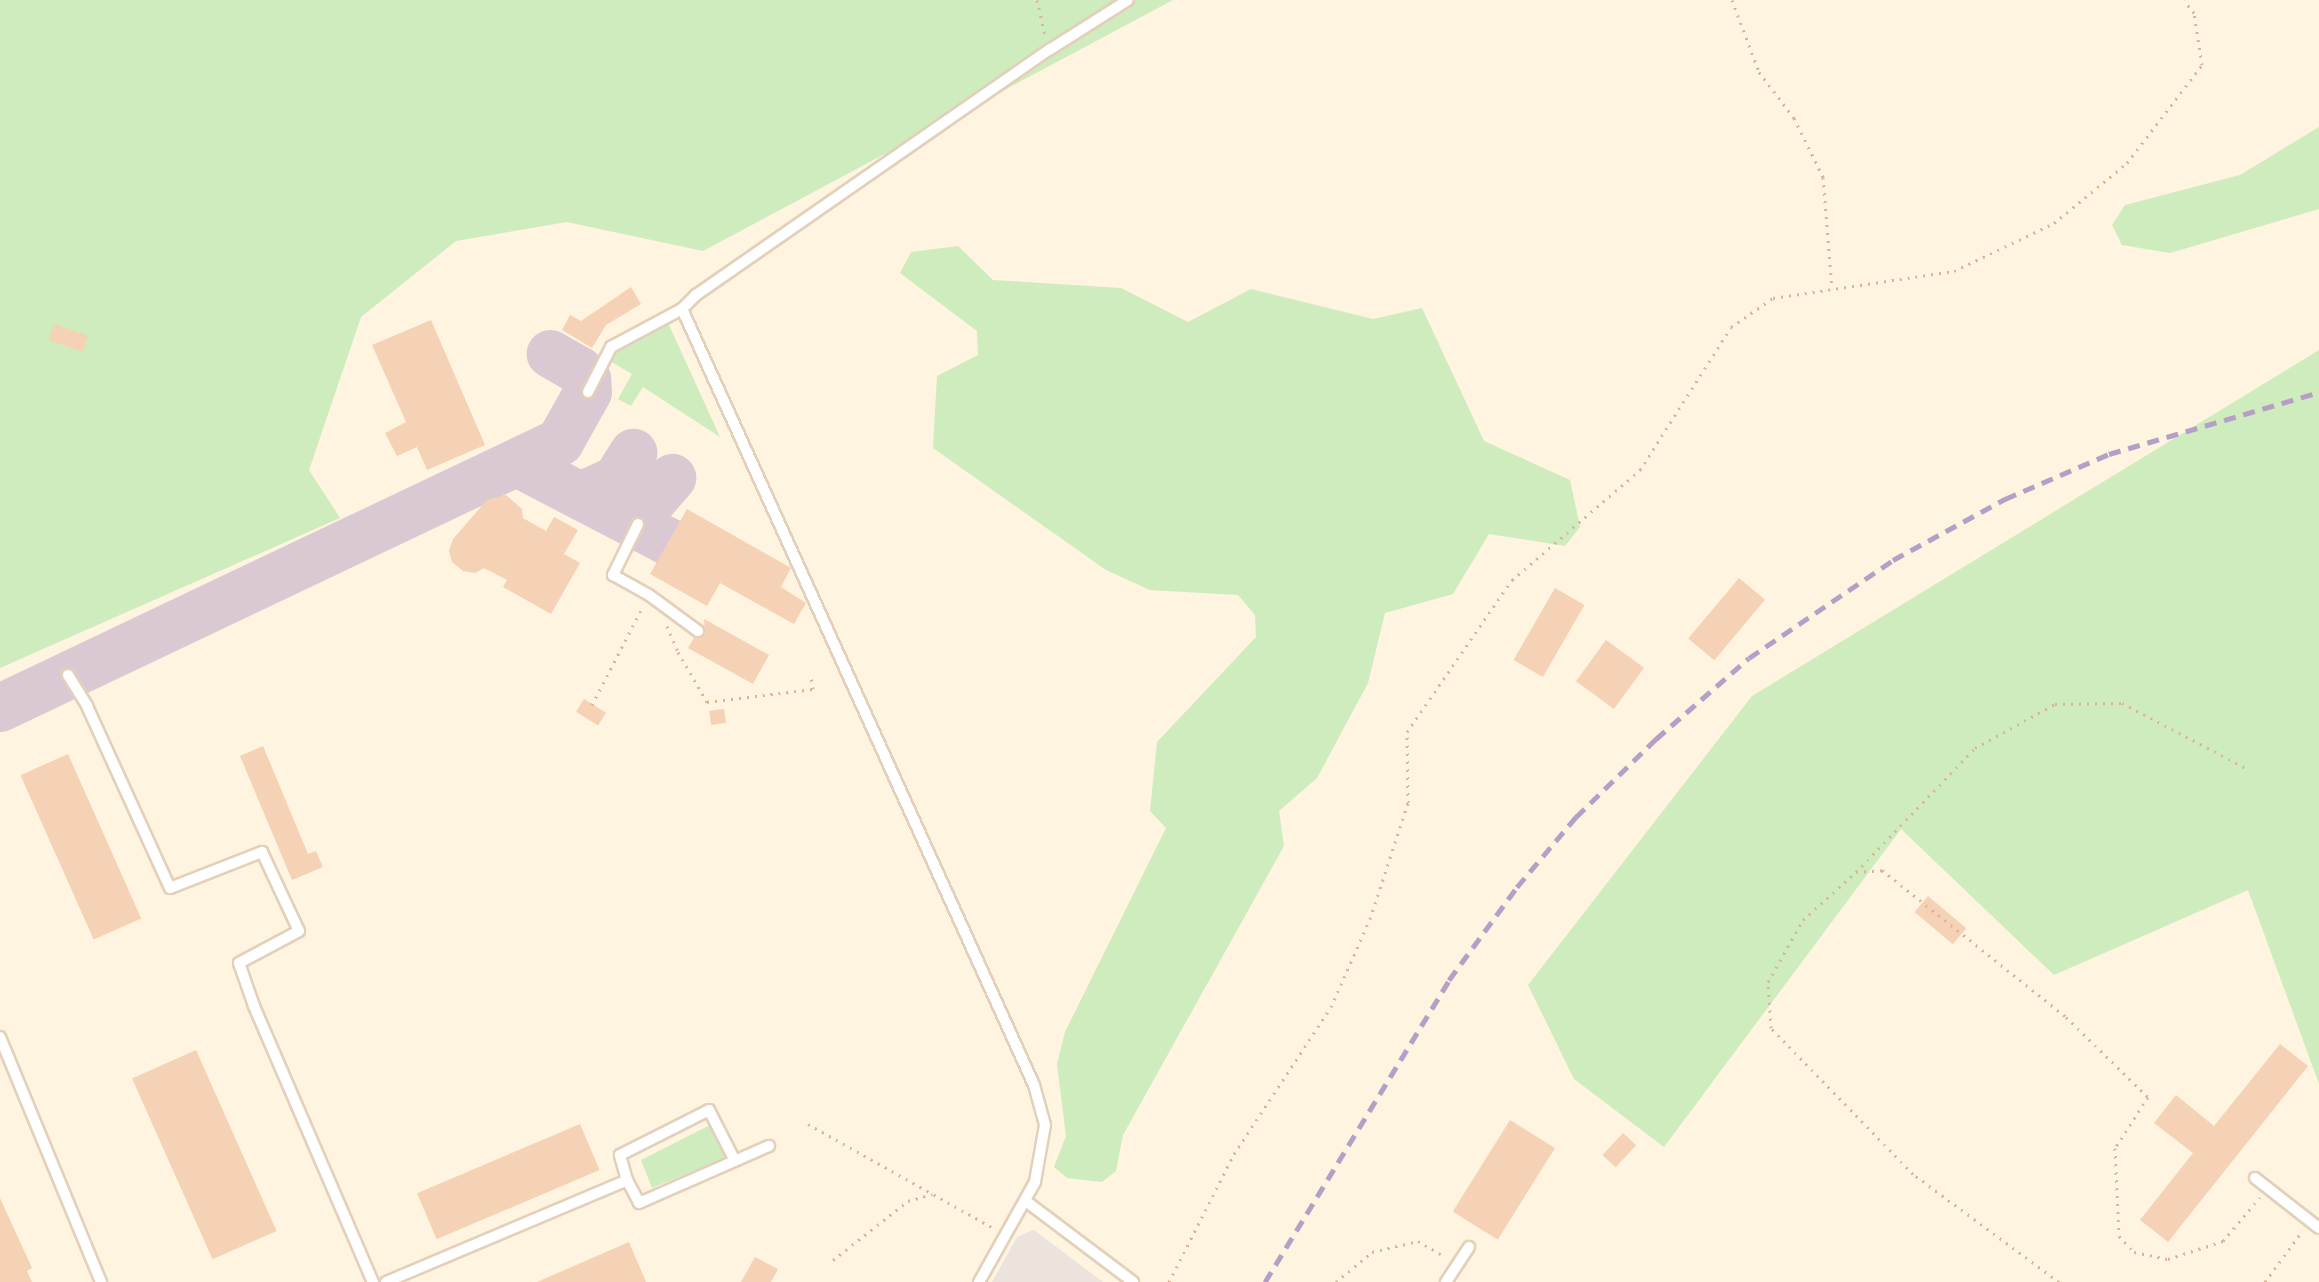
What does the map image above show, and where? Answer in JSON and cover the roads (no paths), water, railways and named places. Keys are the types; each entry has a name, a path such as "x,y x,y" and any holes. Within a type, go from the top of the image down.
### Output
{"lane":[{"path":"588,392 611,347 682,309 696,295 1049,50 1128,0"},
{"path":"682,309 1034,1085 1045,1125 1035,1182 1027,1202 979,1282"},
{"path":"638,524 613,575 649,595 698,631"},
{"path":"68,675 87,706 170,888 262,852 299,931 239,963 254,1006 373,1282"},
{"path":"0,1037 101,1282"},
{"path":"735,1161 709,1110 620,1155 627,1180 639,1203 735,1161 769,1146"},
{"path":"2255,1178 2314,1224"},
{"path":"386,1282 627,1180"},
{"path":"1027,1202 1133,1282"},
{"path":"1446,1282 1469,1247"}],"railway":[{"path":"1265,1282 1449,980 1517,887 1576,817 1656,739 1749,658 1893,560 2005,499 2109,454 2319,392"}]}
